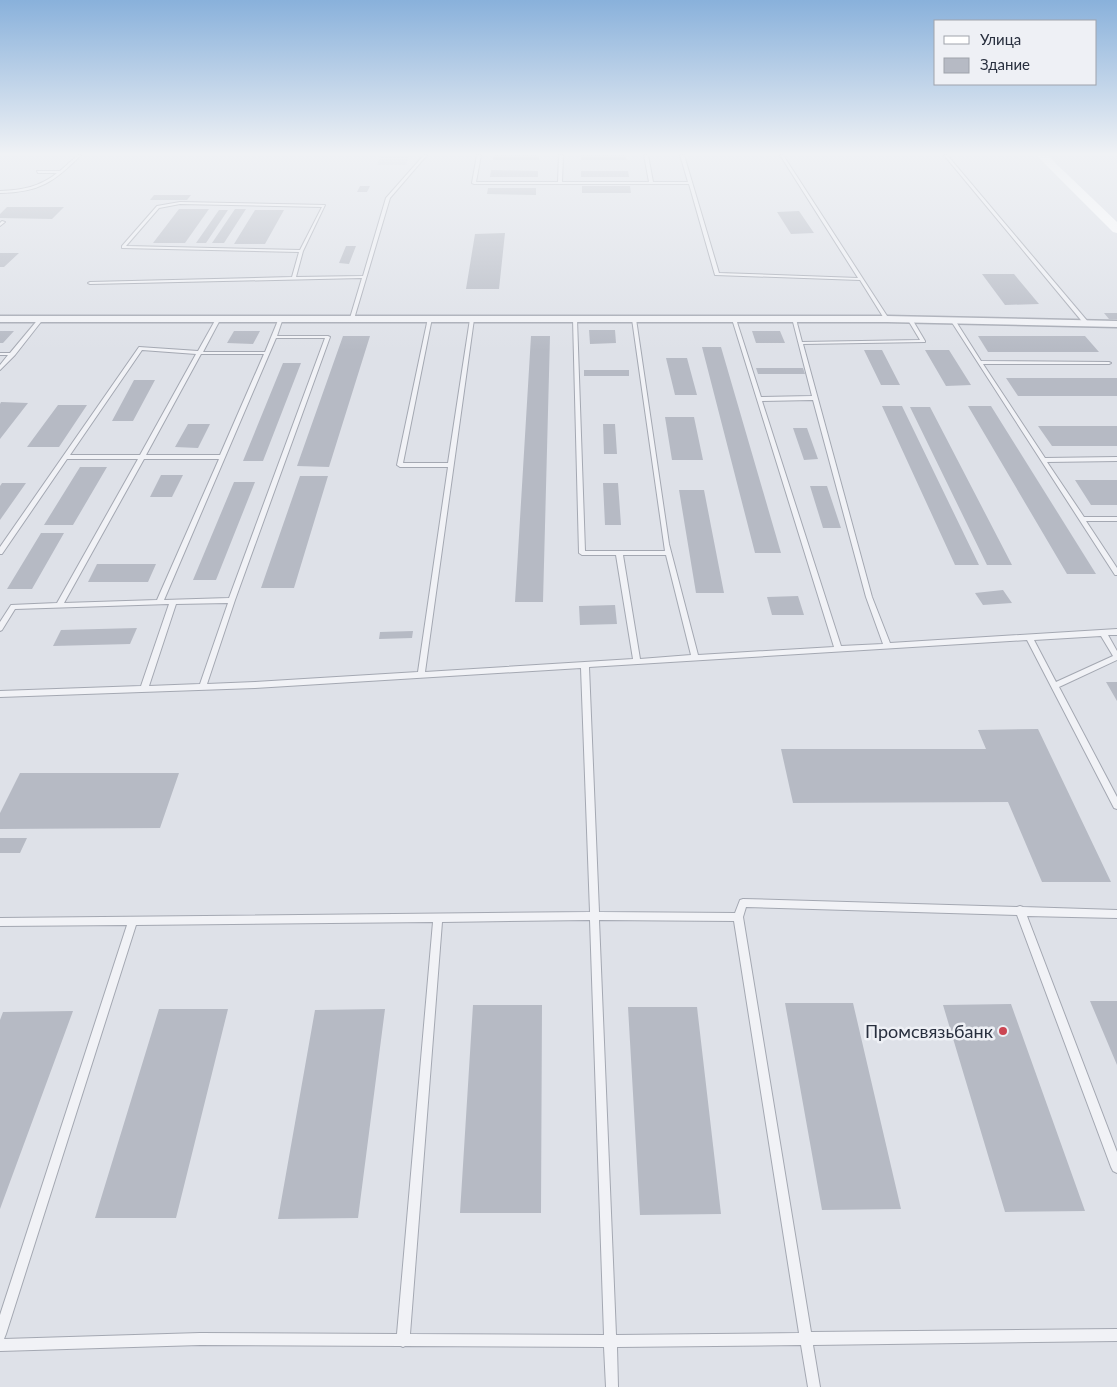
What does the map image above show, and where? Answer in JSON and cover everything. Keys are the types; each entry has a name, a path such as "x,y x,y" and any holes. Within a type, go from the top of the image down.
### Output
{"main road":[{"path":"1107,220 1117,229"}],"street":[{"path":"0,319 887,319 1117,324"}],"lane":[{"path":"147,220 123,247 301,251"},
{"path":"294,277 301,251 317,220"},
{"path":"352,318 381,220"},
{"path":"702,220 718,274 862,279"},
{"path":"823,220 887,319"},
{"path":"999,220 1087,324"},
{"path":"90,283 284,280 294,277 364,277"},
{"path":"0,368 42,318"},
{"path":"60,604 219,318"},
{"path":"160,601 281,318"},
{"path":"430,318 400,466 451,465"},
{"path":"421,674 472,318"},
{"path":"575,319 582,553 669,553"},
{"path":"634,319 669,553 695,657"},
{"path":"734,319 838,648"},
{"path":"794,319 869,597 887,645"},
{"path":"801,343 923,341 910,320"},
{"path":"953,320 1117,573"},
{"path":"203,686 232,600 328,338 274,337"},
{"path":"0,552 141,348 200,353 267,353"},
{"path":"0,354 12,354"},
{"path":"980,362 1109,363"},
{"path":"759,399 816,398"},
{"path":"66,457 222,457"},
{"path":"1043,460 1117,459"},
{"path":"1081,519 1117,519"},
{"path":"619,553 637,660"},
{"path":"0,628 13,607 232,600"},
{"path":"144,689 174,601"},
{"path":"1055,686 1117,657 1102,632"},
{"path":"0,694 144,689 421,674 1117,632"},
{"path":"1029,637 1117,805"},
{"path":"585,664 612,1387"},
{"path":"814,1387 738,917 743,902 1117,914"},
{"path":"1020,910 1117,1167"},
{"path":"0,922 593,916 738,917"},
{"path":"403,1341 438,919"},
{"path":"0,1334 133,920"},
{"path":"0,1344 200,1339 611,1341 806,1337 1117,1335"}],"building":[{"path":"171,220 201,220 185,243 153,243"},
{"path":"212,220 222,220 206,243 196,243"},
{"path":"228,220 239,220 224,243 212,243"},
{"path":"249,220 279,220 265,244 234,244"},
{"path":"782,220 805,220 814,233 791,234"},
{"path":"505,233 499,289 466,289 475,234"},
{"path":"346,246 356,246 349,264 339,263"},
{"path":"0,253 19,253 4,267 0,267"},
{"path":"982,274 1014,274 1039,304 1005,305"},
{"path":"1104,313 1117,313 1117,319 1109,319"},
{"path":"589,330 615,330 616,343 590,344"},
{"path":"0,331 14,331 3,343 0,343"},
{"path":"234,331 260,331 253,344 227,343"},
{"path":"752,331 780,331 785,343 756,343"},
{"path":"343,336 370,336 329,467 297,466"},
{"path":"531,336 550,336 543,602 515,602"},
{"path":"978,336 1085,336 1099,352 988,352"},
{"path":"702,347 721,347 781,553 755,553"},
{"path":"864,350 882,350 900,385 881,385"},
{"path":"925,350 949,350 971,385 946,386"},
{"path":"666,358 687,358 697,395 675,395"},
{"path":"283,363 301,363 263,461 243,461"},
{"path":"756,368 803,368 805,374 758,374"},
{"path":"584,370 629,370 629,376 584,376"},
{"path":"1006,378 1117,378 1117,396 1018,396"},
{"path":"134,380 155,380 133,421 112,421"},
{"path":"1,402 28,403 0,439 0,404"},
{"path":"58,405 87,405 59,447 27,447"},
{"path":"882,406 902,406 979,565 955,565"},
{"path":"968,406 991,406 1096,574 1067,574"},
{"path":"910,407 930,407 1012,565 987,565"},
{"path":"665,417 694,417 703,460 672,460"},
{"path":"188,424 210,424 198,448 175,447"},
{"path":"603,424 615,424 617,454 604,454"},
{"path":"1038,426 1117,426 1117,446 1052,446"},
{"path":"793,428 807,428 818,459 804,460"},
{"path":"80,467 107,467 73,525 44,525"},
{"path":"161,475 183,475 172,497 150,497"},
{"path":"300,476 328,476 294,588 261,588"},
{"path":"1075,480 1117,480 1117,505 1091,505"},
{"path":"234,482 255,482 216,580 193,580"},
{"path":"2,483 26,483 0,520 0,486"},
{"path":"603,483 618,483 621,525 605,525"},
{"path":"810,486 827,486 841,528 823,528"},
{"path":"679,490 704,490 724,593 696,593"},
{"path":"41,533 64,533 32,589 7,589"},
{"path":"97,564 156,564 148,582 88,582"},
{"path":"1003,590 1012,603 983,605 975,593"},
{"path":"798,596 804,615 772,615 767,597"},
{"path":"615,605 617,624 580,625 579,606"},
{"path":"137,628 130,644 53,646 61,630"},
{"path":"413,631 412,638 379,639 380,632"},
{"path":"1106,682 1117,682 1117,701"},
{"path":"1038,729 1111,882 1042,882 1008,802 793,803 781,749 986,749 978,730"},
{"path":"20,773 179,773 160,828 0,829 0,813"},
{"path":"0,838 27,838 20,853 0,853"},
{"path":"1090,1001 1117,1001 1117,1065"},
{"path":"785,1003 853,1003 901,1209 822,1210"},
{"path":"1011,1004 1085,1211 1005,1212 943,1005"},
{"path":"473,1005 542,1005 541,1213 460,1213"},
{"path":"628,1007 697,1007 721,1214 640,1215"},
{"path":"159,1009 228,1009 176,1218 95,1218"},
{"path":"385,1009 358,1218 278,1219 315,1010"},
{"path":"73,1011 0,1209 0,1020 3,1012"}],"place":[{"name":"Промсвязьбанк","path":"1003,1031"}]}
